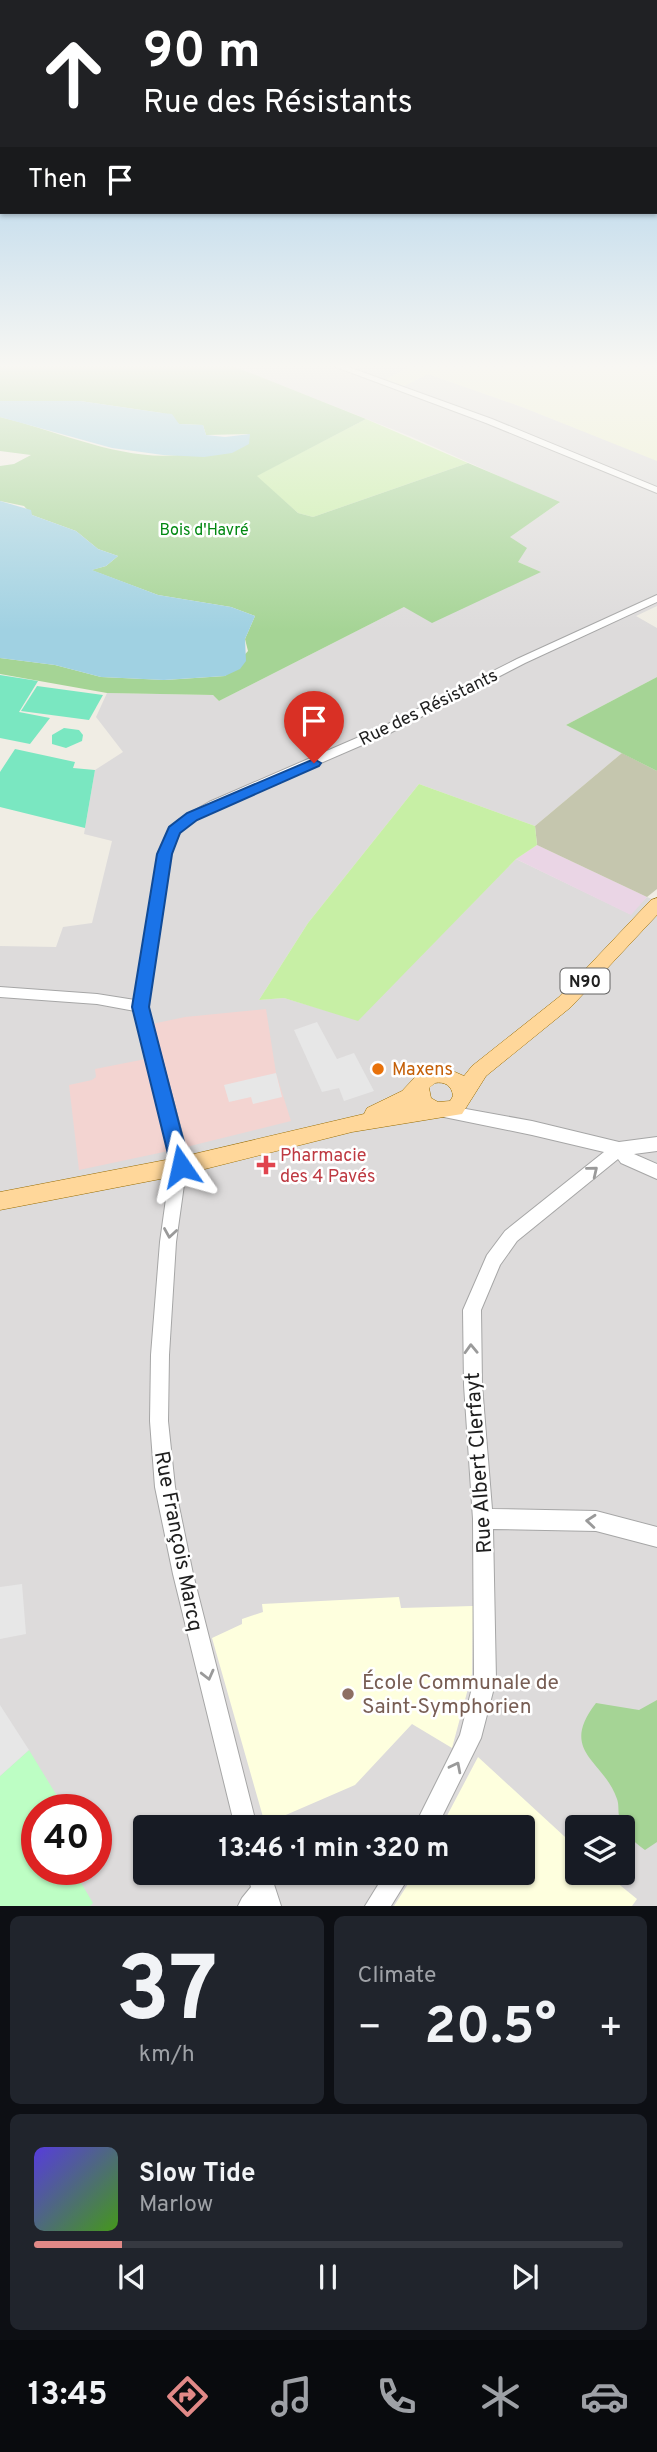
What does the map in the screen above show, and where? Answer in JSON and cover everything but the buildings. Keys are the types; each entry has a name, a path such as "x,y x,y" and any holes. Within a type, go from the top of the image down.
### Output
{"main road":[{"name":"N90","path":"463,1093 479,1071 565,1002 657,904"},
{"name":"N90","path":"438,1075 473,1065 505,1049"},
{"path":"0,1201 181,1166 352,1124 439,1111 457,1106 463,1093 454,1079 438,1075 426,1079 402,1101 352,1124"},
{"path":"419,1088 422,1101 439,1111"}],"street":[{"path":"567,453 657,490"},
{"name":"Rue des Résistants","path":"141,1007 164,854 174,831 182,823 214,805 386,730 521,661 657,598"},
{"path":"0,992 97,999 141,1007 181,1166"},
{"path":"463,1093 479,1113 490,1120"},
{"path":"439,1111 619,1149 657,1144"},
{"path":"619,1149 627,1158 657,1172"},
{"name":"Rue Albert Clerfayt","path":"431,1815 470,1738 485,1680 483,1519 471,1327 479,1291 493,1259 511,1236 619,1149"},
{"name":"Rue François Marcq","path":"181,1166 163,1294 160,1450 183,1574 243,1815"},
{"path":"483,1519 596,1521 617,1524 657,1538"},
{"path":"376,1906 391,1885"}],"shaded area":[{"path":"448,453 639,453 657,460 657,606 636,616 657,628 657,677 566,725 622,753 535,826 419,784 308,923 259,1000 284,998 358,1020 516,859 630,914 647,897 657,901 657,1906 0,1906 0,946 56,947 63,927 92,923 112,841 84,834 95,770 123,752 96,717 107,693 213,695 219,701 404,607 540,572 518,562 509,537 559,503"},
{"path":"637,453 657,453 657,461"},
{"path":"622,753 657,771 657,889 647,897 537,845 535,826"},
{"path":"537,845 647,897 631,915 516,859"},
{"path":"266,1009 276,1073 291,1121 79,1170 69,1085 92,1080 96,1077 95,1069 161,1056 152,1024 185,1017"},
{"path":"317,1022 337,1059 354,1053 374,1091 344,1101 339,1088 322,1092 294,1030"},
{"path":"276,1073 282,1097 253,1104 251,1097 229,1102 224,1085"},
{"path":"22,1584 26,1634 0,1639 0,1587"},
{"name":"École Communale de Saint-Symphorien","path":"399,1597 401,1608 473,1606 472,1674 452,1748 412,1724 355,1785 286,1815 262,1815 212,1638 242,1624 242,1619 263,1612 262,1604"},
{"path":"0,1705 29,1750 0,1776"},
{"path":"478,1757 565,1837 565,1885 620,1885 637,1899 632,1906 394,1906 407,1885 535,1885 535,1815 447,1815"}],"green space":[{"name":"Bois d'Havré","path":"15,453 301,453 257,476 298,513 313,517 468,463 560,502 510,537 527,548 518,562 541,572 432,623 404,607 219,701 213,695 107,693 0,674 0,658 55,665 101,677 165,680 225,676 248,651 245,639 255,616 231,607 158,595 91,570 106,566 118,556 98,549 76,531 32,515 24,506 0,501 0,466 14,464 31,455"},
{"path":"300,453 445,453 468,463 313,517 298,513 256,476"},
{"path":"0,675 38,681 19,712 50,718 30,744 0,738"},
{"path":"657,677 657,771 566,725"},
{"path":"37,686 103,695 89,720 21,711"},
{"path":"64,728 79,730 83,735 82,741 66,748 52,744 52,735"},
{"path":"15,749 75,762 73,768 95,770 85,828 0,807 0,772"},
{"path":"419,784 535,826 537,845 516,859 358,1021 284,998 259,1000 308,923"},
{"path":"657,1700 657,1842 645,1850 635,1842 635,1815 619,1815 617,1799 611,1786 587,1755 581,1733 585,1720 596,1703 639,1710"},
{"path":"29,1750 56,1794 21,1794 21,1885 82,1885 93,1903 90,1906 0,1906 0,1776"}],"water":[{"path":"148,453 232,453 204,457"},
{"path":"0,501 31,510 32,515 76,531 98,549 118,556 106,566 92,570 158,595 231,607 255,616 245,639 246,661 240,669 225,676 164,680 101,677 55,665 0,658"}],"place":[{"name":"Maxens","path":"378,1069"},
{"name":"Pharmacie des 4 Pavés","path":"266,1165"},
{"name":"École Communale de Saint-Symphorien","path":"348,1694"}],"route":[{"path":"181,1166 141,1007 164,854 174,831 182,823 214,805 314,763"}]}
